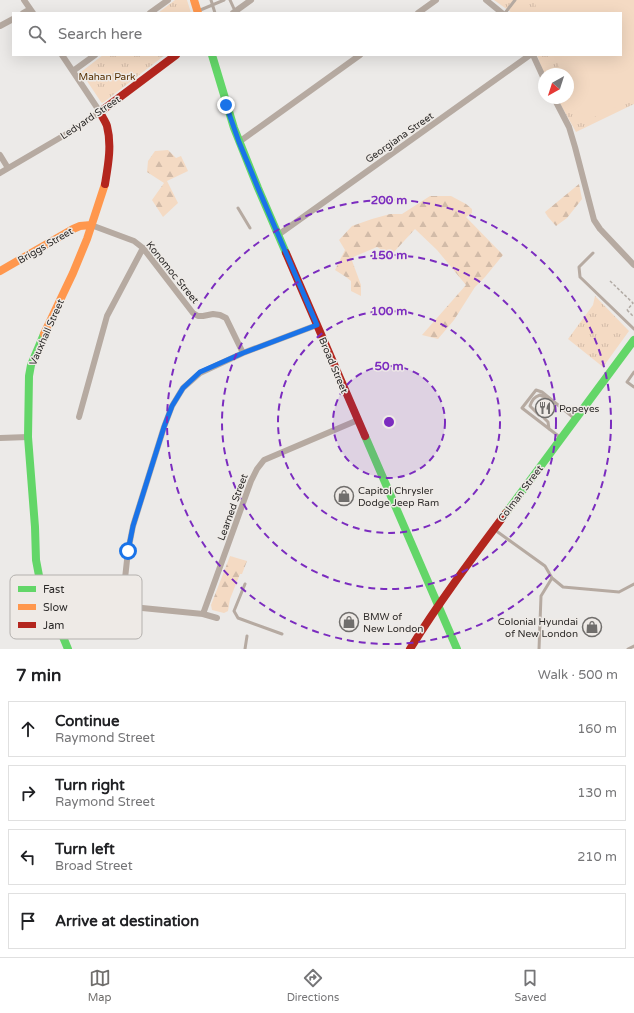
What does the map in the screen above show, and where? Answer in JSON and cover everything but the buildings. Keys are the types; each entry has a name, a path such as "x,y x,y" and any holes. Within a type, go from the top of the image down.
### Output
{"main road":[{"path":"194,0 198,12"},
{"name":"Ledyard Street","path":"100,112 175,56"},
{"name":"Broad Street","path":"212,56 228,111 239,142 457,649"},
{"name":"Vauxhall Street","path":"39,575 36,560 28,437 29,376 31,365 49,322 73,273 87,239 104,187 109,160 108,134 105,121 100,112"},
{"name":"Briggs Street","path":"0,271 73,229 80,226 91,225"},
{"name":"Colman Street","path":"410,649 438,605 575,419 631,351 634,340"},
{"name":"Vauxhall Street","path":"64,639 68,649"}],"street":[{"path":"24,0 32,11"},
{"path":"151,12 168,0"},
{"path":"234,12 251,0"},
{"path":"419,12 436,0"},
{"path":"486,0 503,12"},
{"path":"0,26 12,20"},
{"name":"Vauxhall Street","path":"63,56 100,112"},
{"path":"73,71 94,56"},
{"path":"239,142 359,56"},
{"name":"Georgiana Street","path":"278,235 531,56"},
{"path":"532,56 538,68"},
{"path":"557,104 569,127 594,220 600,229 634,265"},
{"name":"Ledyard Street","path":"0,173 75,129 100,112"},
{"path":"0,154 8,168"},
{"name":"Konomoc Street","path":"91,225 134,241 143,248 193,313 198,316 220,314 226,318 243,353"},
{"path":"79,417 107,316 143,248"},
{"path":"125,575 133,526 164,427 172,406 183,388 200,372 243,353 317,325"},
{"name":"Learned Street","path":"203,614 251,481 257,469 264,460 358,420"},
{"path":"0,438 28,437"},
{"path":"142,608 203,614 217,618"}],"lane":[{"path":"211,0 215,12"},
{"path":"198,12 224,0"},
{"path":"505,12 515,0"},
{"path":"232,1 234,12"},
{"path":"238,208 250,228"},
{"path":"593,253 579,267 580,277 634,329"},
{"path":"634,372 627,382 634,387"},
{"path":"561,438 522,408 536,390 542,392 575,419"},
{"path":"539,415 530,406 531,400 540,395 551,399"},
{"path":"544,418 548,422 549,429"},
{"path":"494,529 545,566 552,578 563,587 619,592 634,584"},
{"path":"539,649 541,596 552,578"},
{"path":"245,584 234,611 238,618 282,634"},
{"path":"245,649 247,636"},
{"path":"628,649 634,646"}],"path":[{"path":"610,281 633,303 626,309 634,316"}],"green space":[{"path":"175,0 187,0 191,12 159,12"},
{"path":"494,0 634,0 634,104 576,132 560,104 574,104 574,68 542,68 537,56 622,56 622,12 511,12"},
{"path":"537,0 634,0 634,94 620,105 592,118 576,111 573,104 574,68 558,68 559,67 554,56 622,56 622,12 537,12 535,3"},
{"name":"Mahan Park","path":"102,56 164,56 102,103 81,72"},
{"path":"168,150 176,158 181,156 188,171 167,181 178,203 163,217 152,200 164,183 147,172 148,161 155,151"},
{"path":"579,184 582,199 567,218 556,226 545,212"},
{"path":"430,196 451,196 466,204 472,209 472,213 466,217 503,255 475,287 454,320 438,339 422,335 466,285 437,250 415,229 394,252 387,253 377,247 351,258 361,285 361,296 351,291 351,281 335,270 345,250 339,240 352,226 390,214 402,214"},
{"path":"595,296 629,331 603,367 568,339 593,305"},
{"path":"230,556 247,561 230,599 228,611 224,613 212,610 211,605"}],"traffic: fast":[{"path":"212,56 234,128 286,253"},
{"path":"39,575 36,560 28,437 29,376 31,365 44,334"},
{"path":"506,513 634,340"},
{"path":"365,436 457,649"},
{"path":"64,639 68,649"}],"traffic: slow":[{"path":"194,0 198,12"},
{"path":"44,334 73,273 87,239 105,184"},
{"path":"0,271 73,229 80,226 91,225"}],"traffic: jam":[{"path":"105,184 109,155 109,141 107,126 100,112 175,56"},
{"path":"286,253 365,436"},
{"path":"410,649 444,597 506,513"}],"place":[{"name":"Popeyes","path":"545,408"},
{"name":"Capitol Chrysler Dodge Jeep Ram","path":"344,496"},
{"name":"BMW of New London","path":"349,622"},
{"name":"Colonial Hyundai of New London","path":"592,627"}],"route":[{"path":"128,551 133,526 164,427 172,406 183,388 200,372 243,353 317,325 258,188 226,105"}]}
